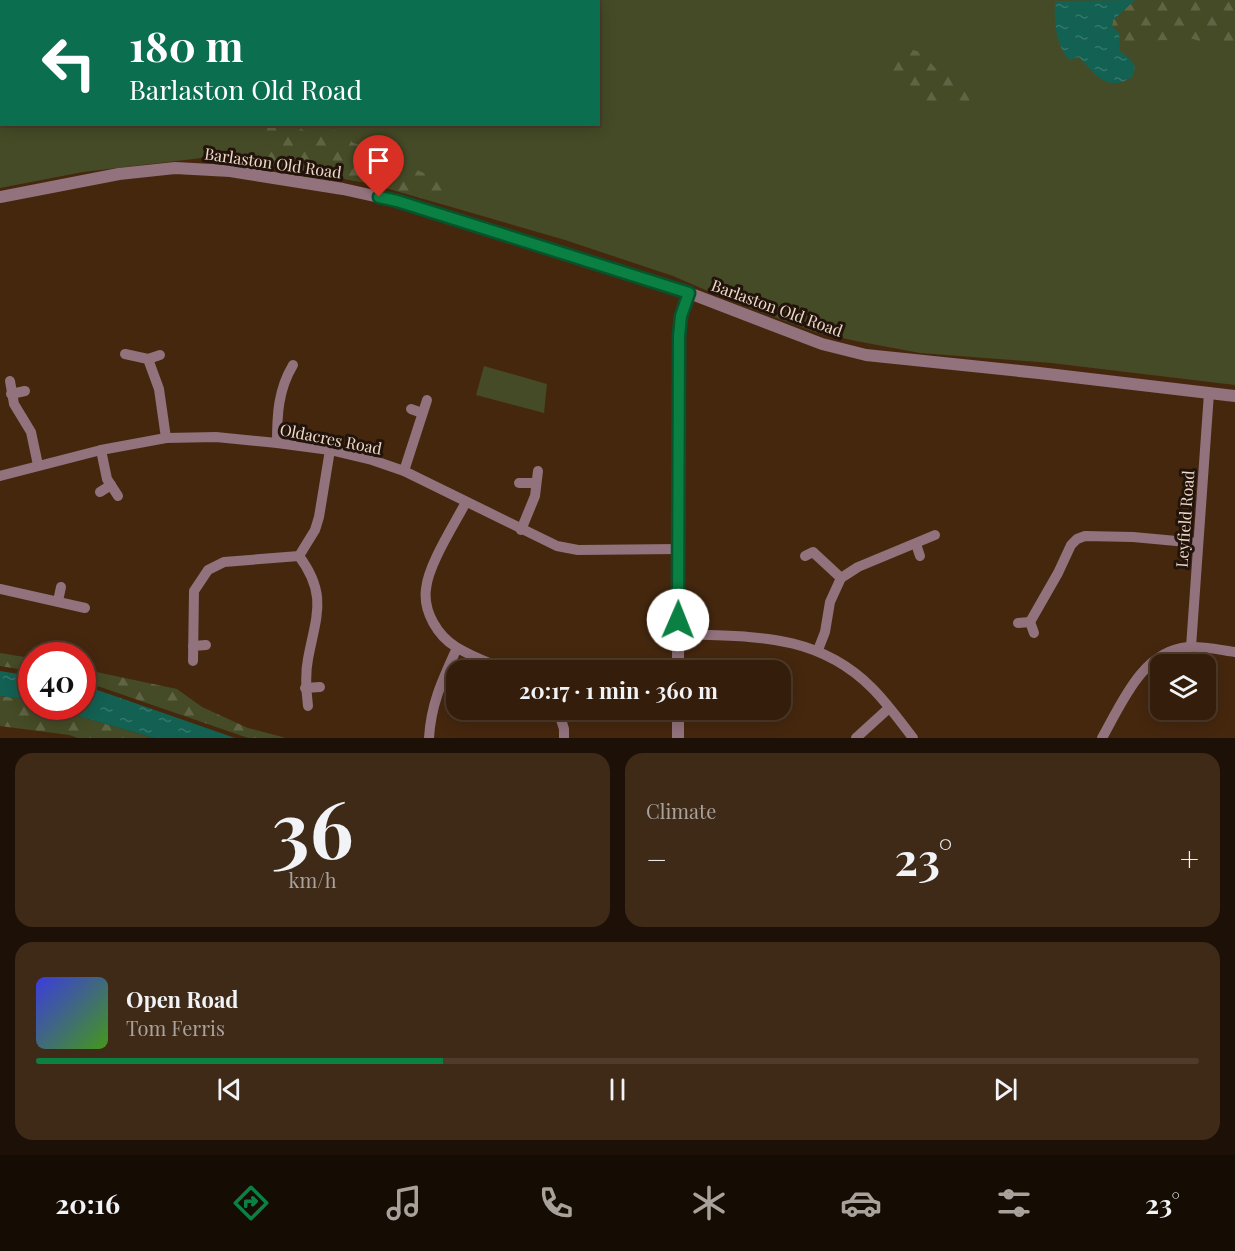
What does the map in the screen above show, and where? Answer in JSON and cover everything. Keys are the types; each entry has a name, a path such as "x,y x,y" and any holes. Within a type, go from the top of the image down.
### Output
{"street":[{"name":"Barlaston Old Road","path":"0,197 125,173 175,168 230,171 343,189 397,201 689,293 822,344 866,355 1235,396"},
{"path":"678,660 679,336 681,316 689,293"},
{"path":"125,354 148,359 160,355"},
{"path":"148,359 159,389 166,438"},
{"path":"277,443 281,374 293,365"},
{"path":"10,381 11,394 20,416 31,432 38,465"},
{"path":"11,394 24,391"},
{"name":"Leyfield Road","path":"1191,647 1209,393"},
{"path":"404,471 427,400"},
{"path":"411,409 422,413"},
{"name":"Oldacres Road","path":"0,476 101,450 166,438 216,437 277,443 330,450 372,460 404,471 557,546 578,550 679,549"},
{"path":"101,450 107,479 118,496"},
{"path":"299,556 315,530 319,517 330,450"},
{"path":"521,530 535,496 538,471"},
{"path":"519,483 536,483"},
{"path":"100,492 111,485"},
{"path":"466,502 432,568 426,589 426,604 436,628 446,640 457,648 484,660"},
{"path":"818,650 825,632 830,602 841,578 858,567 935,535"},
{"path":"1034,633 1030,622 1071,545 1077,539 1085,536 1133,537 1198,543"},
{"path":"916,544 920,556"},
{"path":"810,550 841,578"},
{"path":"193,661 194,591 208,570 224,562 299,556"},
{"path":"299,556 311,572 317,595 318,611 307,661 305,688 308,706"},
{"path":"58,601 61,586"},
{"path":"0,589 85,608"},
{"path":"1018,623 1030,622"},
{"path":"678,634 768,638 818,650 872,688 913,738"},
{"path":"193,646 206,645"},
{"path":"1102,738 1143,669 1165,654 1191,647 1235,652"},
{"path":"429,738 430,716 436,696 457,648"},
{"path":"305,688 320,687"},
{"path":"856,738 889,708"},
{"path":"561,720 564,738"},
{"path":"678,720 678,738"}],"green space":[{"path":"600,0 1235,0 1235,385 1051,363 920,353 815,332 731,301 673,276 565,240 372,184 268,165 202,158 83,172 0,188 0,126 600,126"},
{"path":"1135,0 1235,0 1235,54 1193,39 1120,42 1119,32 1112,26 1113,20"},
{"path":"910,49 920,52 942,75 959,79 975,92 968,102 954,102 941,107 926,102 909,86 887,75 888,59 896,52"},
{"path":"296,126 317,134 332,130 345,133 353,143 364,146 380,160 390,158 444,182 451,197 447,205 372,184 268,165 256,127"},
{"path":"484,366 547,384 544,413 476,395"},
{"path":"0,653 18,656 18,669 0,666"},
{"path":"96,672 177,689 202,707 248,728 286,738 248,738 96,685"},
{"path":"0,696 18,698 18,720 91,720 154,738 78,738 0,726"}],"water":[{"path":"1135,0 1113,20 1112,26 1119,33 1120,51 1135,66 1133,76 1116,83 1109,82 1097,75 1079,57 1069,60 1056,32 1055,1"},
{"path":"0,671 18,674 18,698 0,696"},
{"path":"96,690 235,738 154,738 91,720 96,720"}],"route":[{"path":"379,197 689,293 681,316 679,336 678,620"}]}
